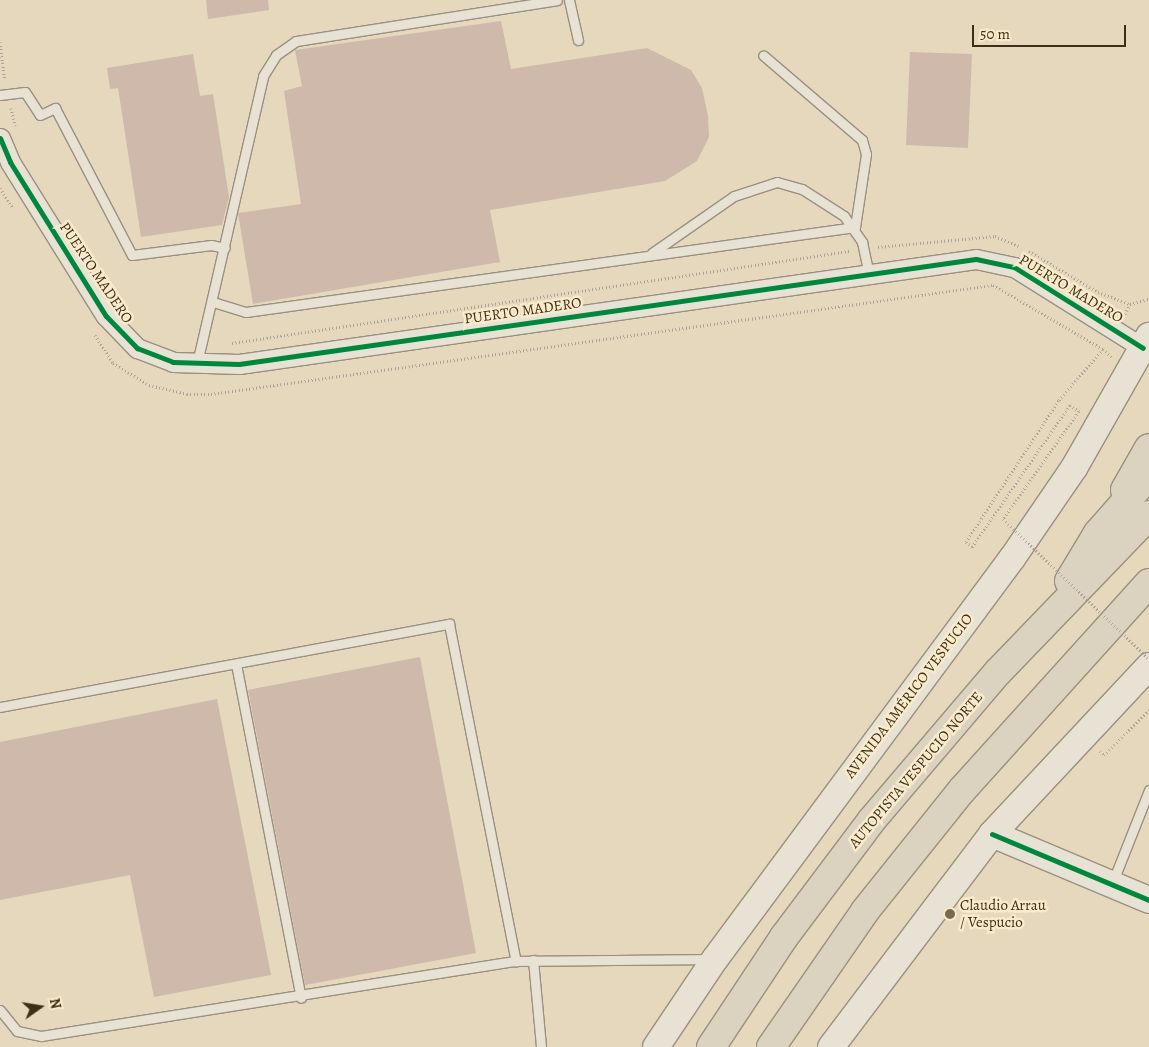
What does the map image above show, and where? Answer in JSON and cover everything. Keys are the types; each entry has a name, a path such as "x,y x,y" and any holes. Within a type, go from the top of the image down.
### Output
{"highway":[{"path":"1042,626 1149,448"},
{"path":"1098,533 1149,475"},
{"path":"1064,591 1149,500"},
{"name":"AUTOPISTA VESPUCIO NORTE","path":"711,1047 784,937 871,821 1042,626 1149,515"},
{"path":"771,1047 860,918 930,828 1006,738 1138,598 1149,583"}],"main road":[{"name":"AVENIDA AMÉRICO VESPUCIO","path":"656,1047 715,959 1014,557 1074,468 1146,342"},
{"path":"831,1047 992,834 1149,666"},
{"path":"992,834 1149,900"}],"street":[{"name":"PUERTO MADERO","path":"0,138 10,162 122,335 154,357 196,366 239,364 976,259 994,260 1014,267 1146,342"}],"lane":[{"path":"196,366 213,302 262,76 285,46 296,41 557,0"},
{"path":"569,0 578,40"},
{"path":"763,55 862,140 866,154 854,227 869,274"},
{"path":"0,95 25,92 40,115 55,108 132,255 211,245 225,248"},
{"path":"652,253 734,196 763,183 802,189 854,227"},
{"path":"213,302 246,312 652,253 854,227"},
{"path":"0,707 449,624 516,961"},
{"path":"236,664 301,998"},
{"path":"1112,884 1149,790"},
{"path":"0,1010 18,1031 41,1036 301,998 516,961 715,959"},
{"path":"533,960 541,1047"}],"path":[{"path":"1131,371 1103,350 1054,408 966,542 972,547 1070,405 1079,411 1004,520 1149,659"},
{"path":"1104,755 1149,710"}],"building":[{"path":"206,0 268,0 269,10 208,19"},
{"path":"501,21 511,69 647,48 691,70 702,88 708,116 709,137 697,161 665,181 490,210 500,262 253,304 238,213 301,204 284,91 302,86 295,50"},
{"path":"910,52 972,54 968,148 906,145"},
{"path":"193,54 200,96 213,94 229,197 222,225 141,237 118,88 110,89 107,68"},
{"path":"420,657 476,953 305,985 248,690"},
{"path":"217,699 271,975 154,997 130,875 0,900 0,742"}],"cycle path":[{"path":"0,138 10,162 106,316 137,348 173,362 239,364 976,259 1014,267 1143,348"},
{"path":"992,834 1149,900"}],"place":[{"name":"Claudio Arrau / Vespucio","path":"950,914"}]}
